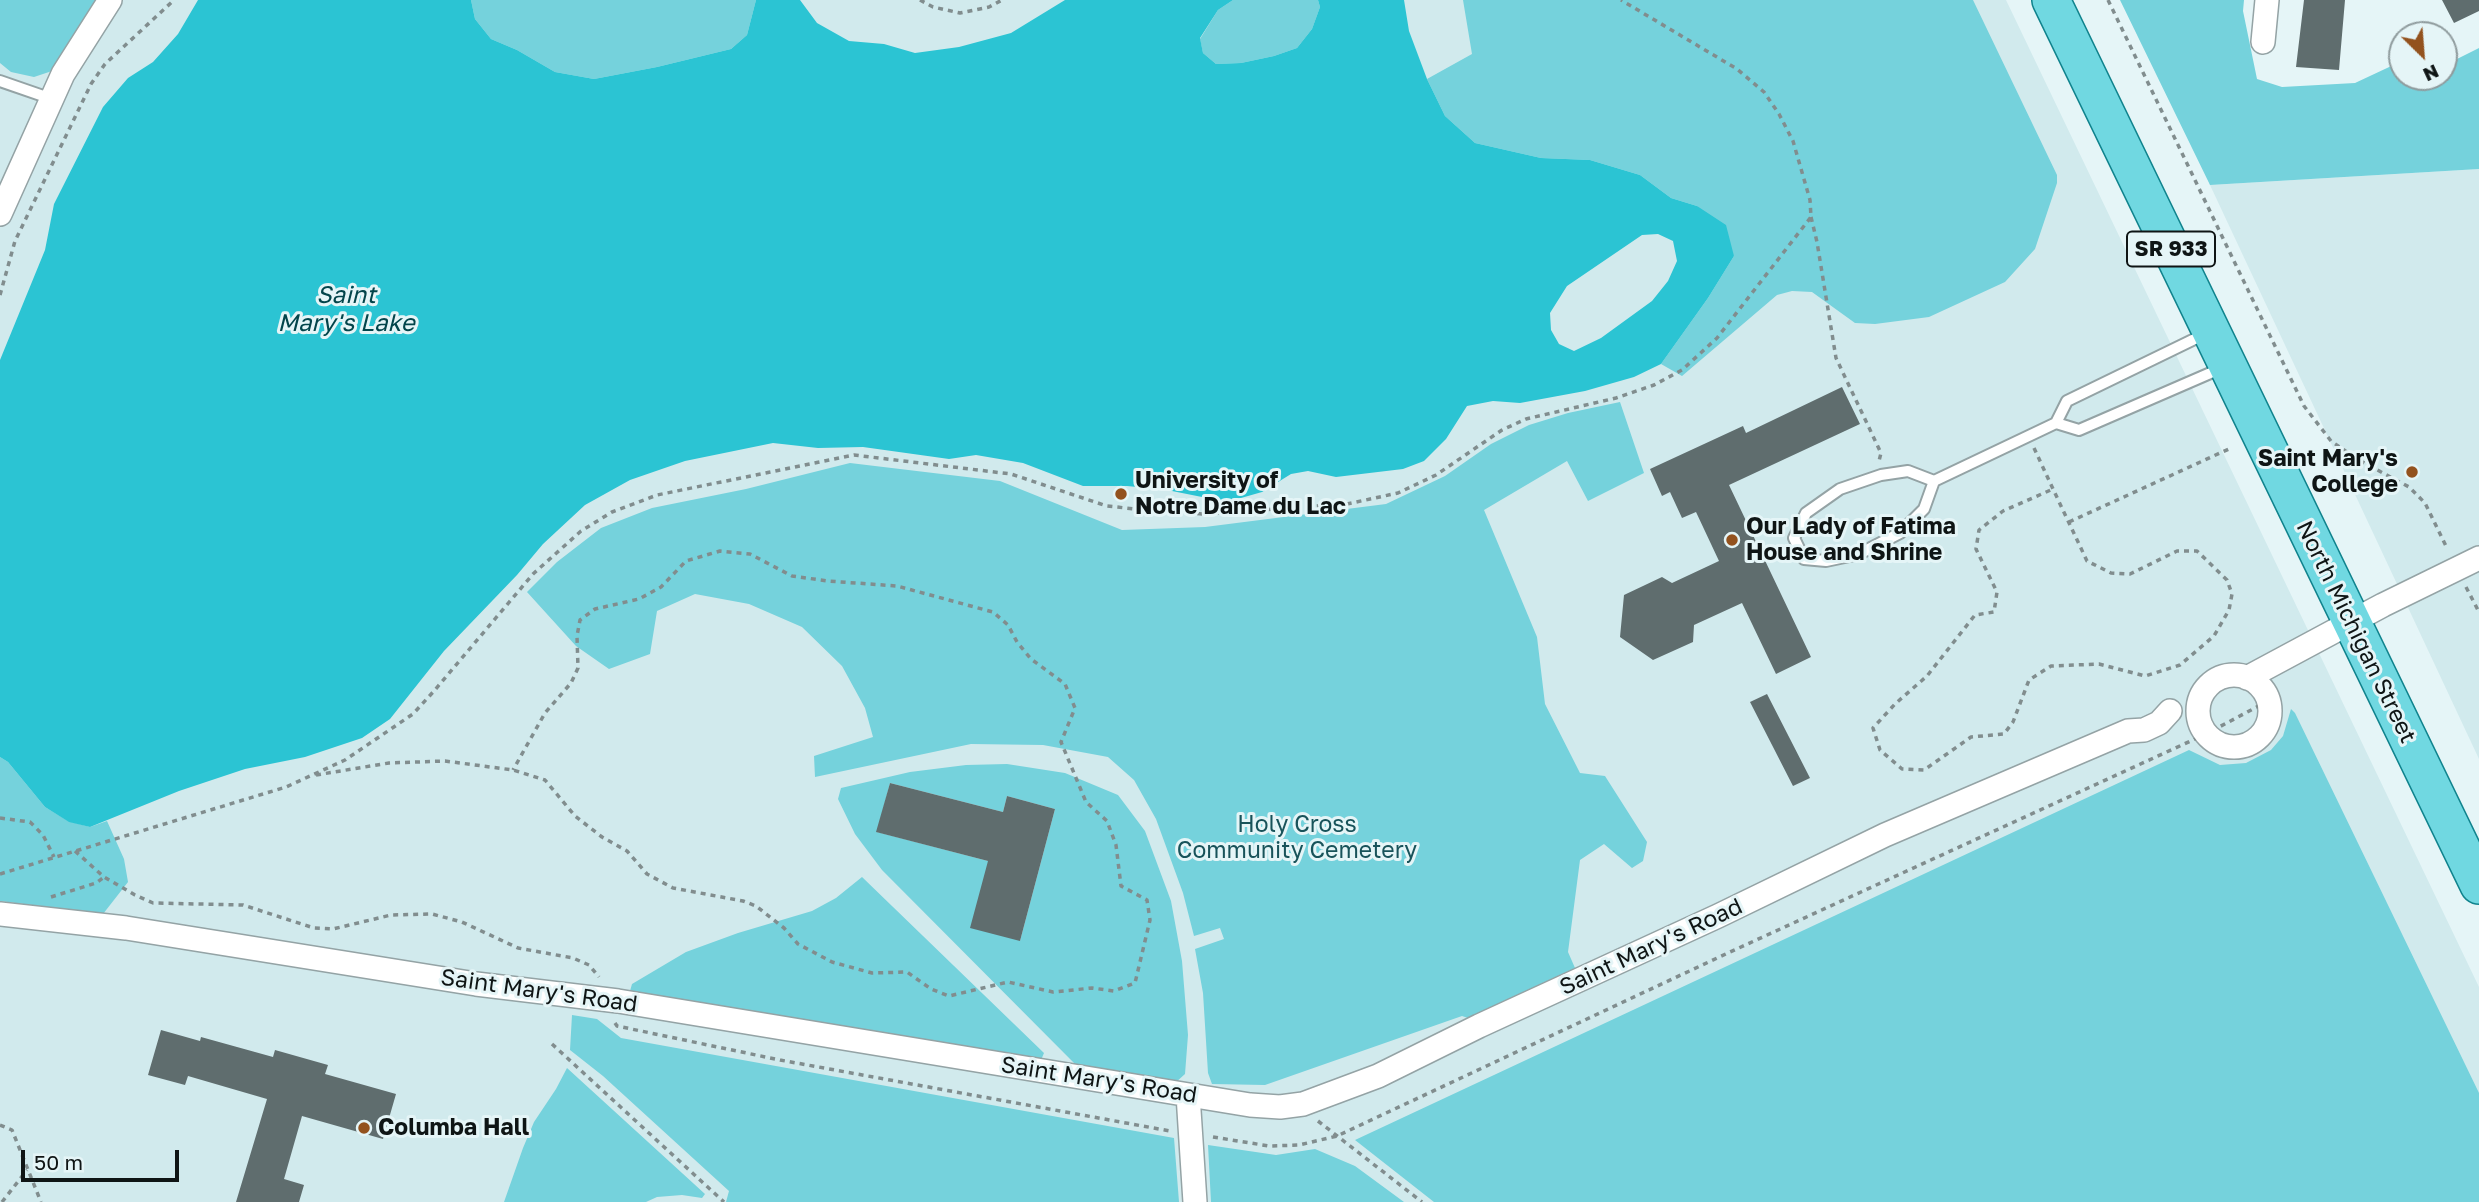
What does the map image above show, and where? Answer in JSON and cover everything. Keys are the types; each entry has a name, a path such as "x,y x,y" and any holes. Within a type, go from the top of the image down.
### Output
{"main road":[{"name":"North Michigan Street","path":"2051,0 2479,885"}],"street":[{"path":"0,214 64,74 110,0"},
{"path":"2263,42 2267,0"},
{"name":"Saint Mary's Road","path":"0,914 125,928 476,984 618,1002 1260,1106 1303,1104 1378,1076 1885,835 2128,731 2139,718 2155,711 2170,711 2199,700 2213,681 2224,676 2247,678 2479,558"},
{"path":"2199,700 2200,723 2206,734 2215,742 2226,746 2249,743 2259,737 2269,716 2268,701 2258,684 2247,678"},
{"path":"1188,1095 1195,1202"}],"lane":[{"path":"0,81 52,99"},
{"path":"1934,481 1908,471 1874,477 1840,489 1805,513 1794,538 1804,559 1826,561 1859,554 1900,533 1924,509 1934,481 2056,423 2067,401 2211,331"},
{"path":"2056,423 2079,430 2227,366"}],"path":[{"path":"0,295 15,241 91,84 105,64 174,0"},
{"path":"920,0 933,7 960,13 989,7 1002,0"},
{"path":"1621,0 1737,69 1764,92 1779,114 1793,141 1810,200 1836,358 1881,453 1874,477"},
{"path":"2108,0 2304,406 2331,441 2357,459 2410,487 2425,503 2449,552"},
{"path":"0,874 273,791 345,760 412,714 533,574 581,531 612,512 634,503 657,495 854,455 1011,474 1107,506 1154,511 1204,514 1259,511 1347,504 1398,493 1436,475 1502,430 1526,419 1616,398 1654,385 1682,370 1717,338 1811,218"},
{"path":"2029,437 2087,561 2111,573 2130,574 2177,551 2197,551 2227,580 2232,594 2229,610 2214,636 2180,665 2145,676 2099,664 2051,666 2029,680 2013,722 2004,734 1971,737 1924,770 1902,769 1880,750 1873,728 1927,676 1975,615 1994,612 1997,592 1976,550 1979,530 2003,511 2053,489"},
{"path":"2069,522 2231,448"},
{"path":"311,776 389,763 445,761 513,770 545,780 575,816 602,837 627,851 648,874 673,888 743,901 756,906 784,928 798,944 832,962 872,973 906,972 931,989 948,996 1008,982 1053,992 1092,988 1114,991 1135,983 1150,920 1147,900 1121,886 1116,845 1107,821 1086,802 1061,742 1075,708 1065,684 1031,659 1008,625 993,612 897,586 792,576 750,554 720,551 686,561 661,587 639,599 595,609 580,620 577,636 578,668 571,683 545,713 513,770"},
{"path":"2463,580 2479,612"},
{"path":"1205,1136 1269,1146 1299,1145 1337,1136 2206,734 2268,701"},
{"path":"0,818 30,822 43,835 54,857"},
{"path":"75,851 104,877 153,903 243,905 314,928 333,929 391,915 432,914 462,922 518,948 573,958 589,965 604,984"},
{"path":"41,898 73,891 96,883 104,877"},
{"path":"612,1020 617,1027 780,1060 1172,1131"},
{"path":"552,1044 724,1202"},
{"path":"1303,1104 1311,1116 1422,1202"},
{"path":"0,1125 12,1130 41,1202"},
{"path":"2,1202 27,1170"}],"shaded area":[{"name":"University of Notre Dame du Lac","path":"0,0 2006,0 2479,987 2479,1202 0,1202"},
{"name":"Saint Mary's College","path":"2479,169 2479,759 2210,185"}],"green space":[{"path":"0,0 98,0 52,71 34,77 11,72 0,63"},
{"path":"471,0 756,0 747,35 731,49 594,79 555,72 517,50 491,39 475,19"},
{"path":"1233,0 1318,0 1320,7 1312,29 1297,48 1241,63 1216,64 1203,53 1200,39 1218,10"},
{"path":"1463,0 1973,0 2057,175 2057,183 2035,249 2005,282 1929,317 1875,324 1855,323 1812,292 1792,291 1777,295 1682,376 1661,364 1734,256 1697,206 1671,198 1640,175 1590,160 1541,158 1475,143 1445,116 1427,79 1472,54"},
{"path":"2120,0 2244,0 2243,11 2257,79 2282,87 2355,83 2388,68 2388,91 2458,91 2458,58 2479,48 2479,169 2210,185"},
{"name":"Holy Cross Community Cemetery","path":"1620,402 1644,473 1588,501 1567,461 1484,510 1537,637 1545,704 1580,773 1605,776 1647,842 1643,861 1632,868 1604,844 1580,860 1568,952 1575,968 1468,1018 1462,1016 1265,1085 1212,1084 1208,1073 1203,993 1195,949 1224,939 1220,928 1194,936 1183,893 1156,819 1134,780 1108,757 1043,745 971,744 815,777 814,756 873,737 865,708 842,666 802,627 749,604 695,594 657,611 650,654 609,669 576,646 527,592 557,562 601,528 652,508 746,489 850,463 1000,481 1122,530 1205,527 1386,504 1445,476 1491,444 1529,425"},
{"path":"2291,709 2479,1093 2479,1202 1434,1202 1355,1140 2189,750 2220,765 2246,763 2271,750 2283,736"},
{"path":"0,757 8,762 45,807 68,821 90,827 107,821 124,859 128,882 103,914 0,901"},
{"path":"1007,764 1065,773 1118,795 1145,831 1171,901 1182,961 1188,1035 1185,1074 1175,1083 1075,1064 882,870 855,834 838,799 841,788 910,772 966,765","holes":["890,783 1003,812 1007,796 1055,809 1020,941 988,861 877,832"]},
{"path":"862,877 1044,1053 1041,1060 647,997 630,991 632,984 686,952 812,911 836,898"},
{"path":"572,1015 597,1019 621,1038 1174,1138 1179,1202 726,1202 729,1191 603,1076 570,1050"},
{"path":"567,1068 705,1194 702,1198 682,1195 657,1197 646,1202 504,1202 534,1122"},
{"path":"1208,1145 1276,1155 1315,1149 1355,1166 1404,1202 1211,1202"}],"water":[{"name":"Saint Mary's Lake","path":"198,0 471,0 475,19 491,39 517,50 555,72 594,79 731,49 747,35 756,0 800,0 817,23 849,41 884,44 915,53 959,47 1011,33 1065,0 1233,0 1218,10 1200,38 1203,53 1216,64 1241,63 1297,48 1312,29 1320,7 1318,0 1404,0 1409,31 1427,79 1445,116 1475,143 1541,158 1590,160 1640,175 1671,198 1697,206 1726,225 1734,256 1661,364 1634,377 1585,391 1520,403 1493,401 1467,406 1446,439 1424,461 1403,469 1336,477 1308,471 1291,474 1262,492 1227,502 1167,490 1083,486 1023,463 976,455 949,459 863,447 818,448 773,443 685,461 630,480 585,505 543,544 444,651 390,719 362,738 305,757 245,769 179,791 90,827 69,822 45,807 8,762 0,757 0,360 45,250 54,204 103,107 128,78 153,62 178,34","holes":["1658,234 1673,241 1677,261 1668,281 1652,301 1601,338 1574,351 1559,344 1551,330 1550,313 1567,286 1642,235"]}],"building":[{"path":"2304,0 2345,0 2339,70 2296,67"},
{"path":"2442,0 2479,0 2479,11 2453,21"},
{"name":"Our Lady of Fatima House and Shrine","path":"1842,387 1860,424 1729,485 1811,657 1776,674 1742,603 1694,625 1693,642 1653,660 1620,637 1624,595 1662,577 1672,583 1719,561 1696,512 1682,518 1670,492 1662,496 1650,469 1743,426 1746,433"},
{"path":"1767,694 1810,778 1793,786 1750,702"},
{"path":"890,783 1003,812 1007,796 1055,809 1020,941 970,928 988,861 876,832"},
{"name":"Columba Hall","path":"161,1030 200,1041 201,1037 273,1057 275,1050 328,1065 325,1074 396,1094 383,1139 302,1116 284,1179 304,1185 299,1202 236,1202 267,1099 188,1076 185,1085 148,1075"}],"place":[{"name":"Saint Mary's College","path":"2412,472"},
{"name":"University of Notre Dame du Lac","path":"1121,494"},
{"name":"Our Lady of Fatima House and Shrine","path":"1732,540"},
{"name":"Columba Hall","path":"364,1128"}]}
